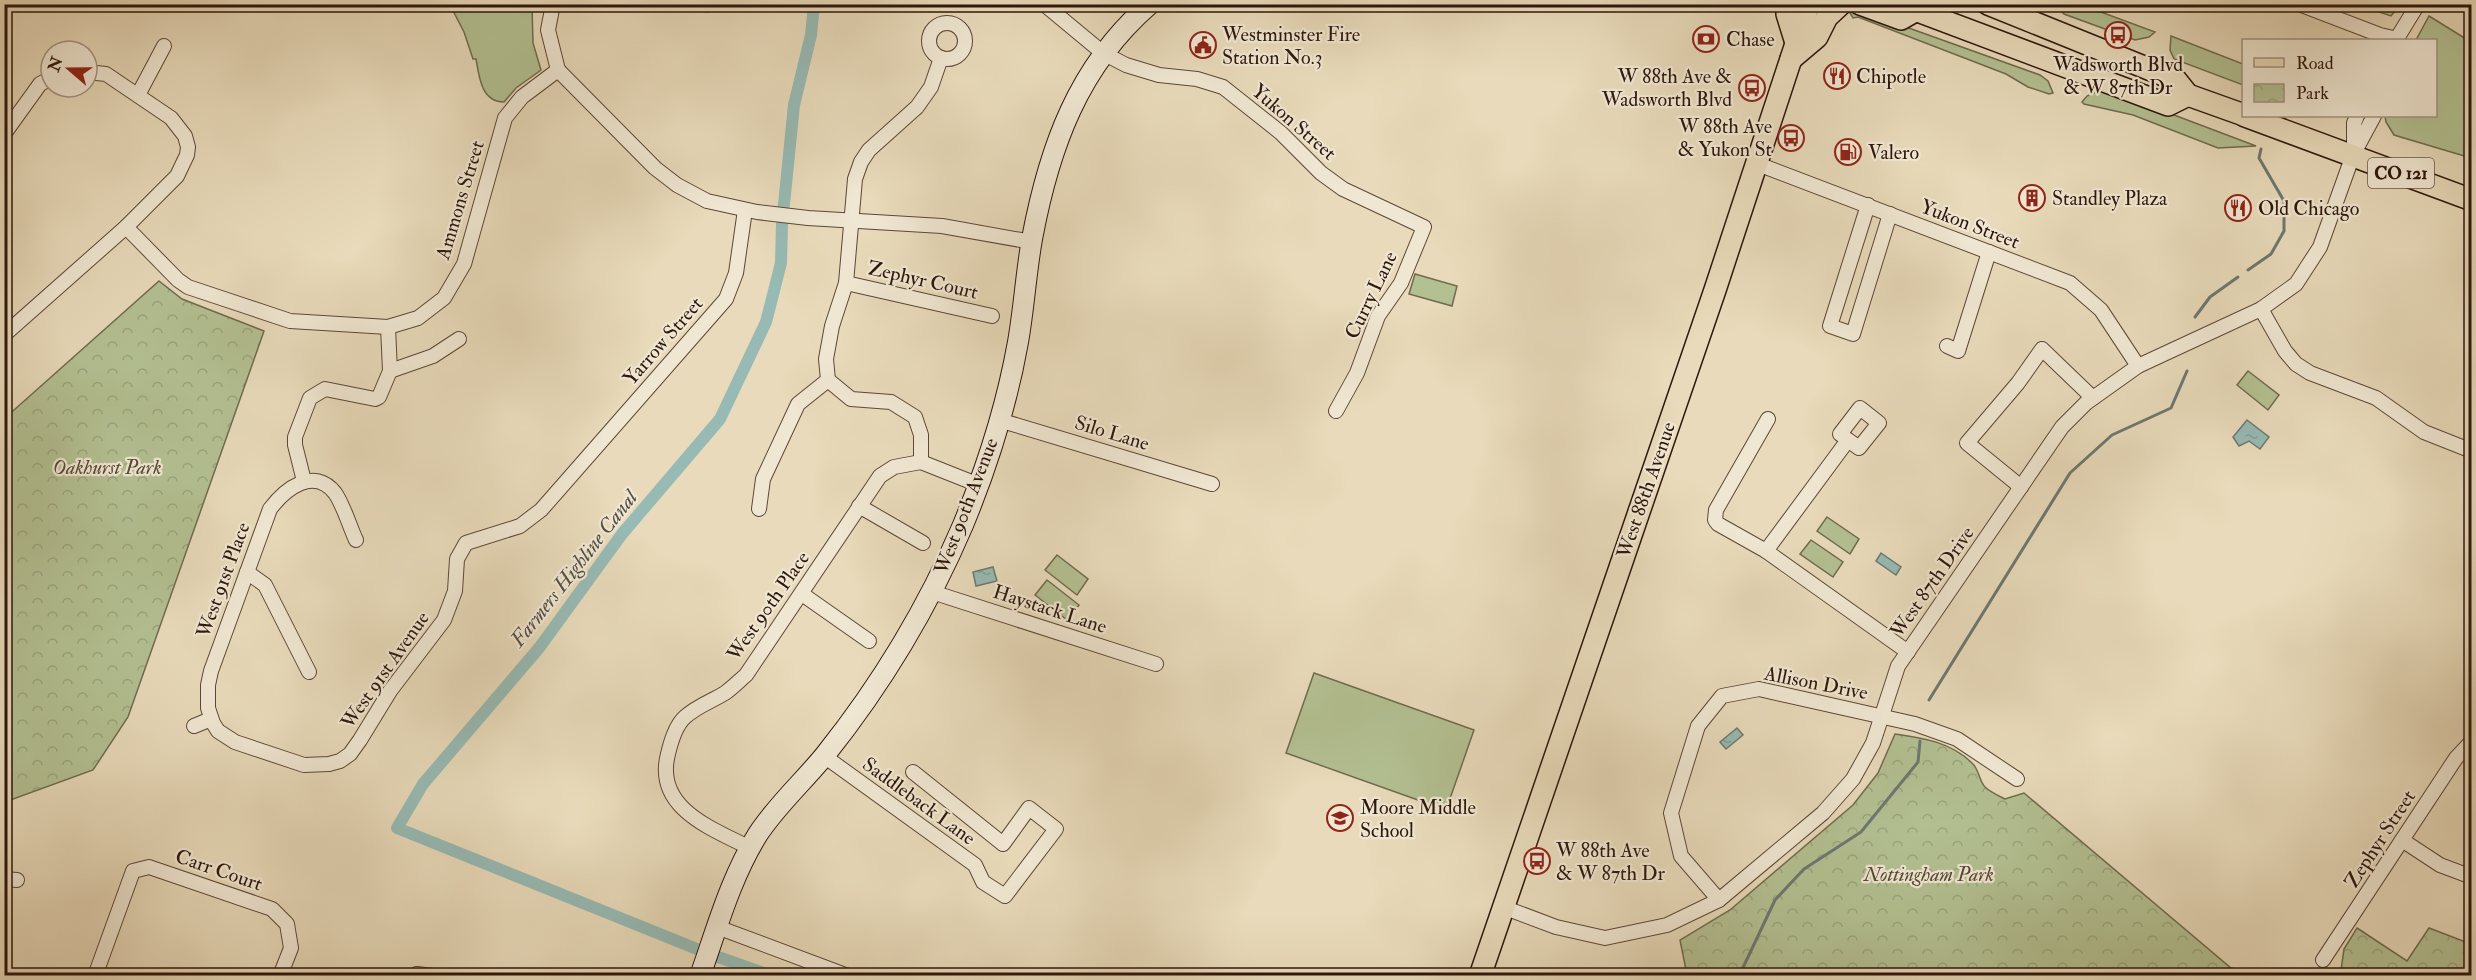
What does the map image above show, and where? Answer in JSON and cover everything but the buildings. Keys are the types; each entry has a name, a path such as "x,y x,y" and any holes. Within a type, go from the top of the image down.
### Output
{"main road":[{"path":"1787,4 1794,51 1817,37 1827,16 1841,4"},
{"name":"West 88th Avenue","path":"1480,975 1715,290 1809,4"},
{"path":"1860,4 1901,19 1907,8 2168,105 2188,95"},
{"name":"CO 121","path":"1988,4 2176,80 2188,95 2242,114"},
{"name":"CO 121","path":"2250,117 2472,200"}],"street":[{"path":"553,4 548,30 558,70 664,177 707,201 745,210 794,217 942,226 1032,242"},
{"name":"Yukon Street","path":"1044,4 1103,53 1126,65 1159,75 1197,79 1223,87 1281,133 1320,173 1343,189 1424,227"},
{"name":"West 90th Avenue","path":"700,975 738,872 750,848 768,820 824,756 875,687 932,592 979,485 999,420 1018,344 1032,242 1045,182 1064,124 1086,79 1103,53 1150,4"},
{"path":"2299,4 2394,39"},
{"path":"2399,39 2418,4"},
{"path":"138,95 164,46"},
{"path":"942,58 931,87 917,107 869,150 861,162 855,179 846,283 832,326 826,359 828,380 851,399 891,402 915,417 921,435 921,462 979,485"},
{"name":"Ammons Street","path":"126,227 178,280 188,287 290,321 388,327 418,318 444,297 464,264 505,118 522,97 558,70"},
{"path":"4,336 126,227 177,176 192,147 171,118 106,74 99,73"},
{"path":"4,134 39,85"},
{"path":"2354,155 2354,123 2357,117"},
{"path":"2354,155 2373,117"},
{"name":"West 87th Drive","path":"1503,907 1556,927 1605,938 1667,925 1719,900 1823,813 1853,779 1873,743 1898,666 2062,427 2093,398 2138,366 2261,309 2296,284 2320,247 2354,155"},
{"name":"Yukon Street","path":"1755,163 2070,283 2102,310 2138,366"},
{"path":"1868,205 1830,326 1853,334 1890,214"},
{"name":"Yarrow Street","path":"569,478 726,299 736,273 745,210"},
{"name":"Curry Lane","path":"1336,411 1357,373 1378,316 1401,282 1424,227"},
{"path":"1947,346 1958,351 1989,252"},
{"name":"Zephyr Court","path":"846,283 992,316"},
{"path":"2261,309 2285,351 2296,364 2310,374 2376,398 2424,432 2472,451"},
{"path":"356,540 335,493 318,481 304,481 295,445 302,417 310,398 325,389 375,399 383,393 390,371 388,327"},
{"path":"390,371 433,356 459,339"},
{"path":"2021,487 1967,442 2004,401 2042,349 2093,398"},
{"path":"759,508 763,479 798,404 828,380"},
{"path":"1768,419 1715,514 1718,524 1766,551 1908,652"},
{"name":"Silo Lane","path":"999,420 1212,484"},
{"path":"1766,551 1848,440"},
{"name":"West 90th Place","path":"750,848 688,814 669,790 665,779 666,762 676,729 683,718 726,692 746,675 880,476 894,467 921,462"},
{"name":"West 91st Avenue","path":"210,714 218,731 236,742 304,765 340,761 355,747 390,691 444,620 455,591 457,559 462,547 466,543 520,526 541,510 569,478"},
{"name":"West 91st Place","path":"210,714 208,685 211,671 270,509 284,493 304,481"},
{"path":"859,506 923,543"},
{"path":"247,572 265,585 309,672"},
{"name":"Haystack Lane","path":"932,592 1156,664"},
{"path":"802,594 869,641"},
{"name":"Allison Drive","path":"1719,900 1681,856 1671,813 1698,726 1722,696 1760,689 1818,704 1883,715 1927,727 1957,739 2017,779"},
{"path":"194,726 210,714"},
{"name":"Zephyr Street","path":"2323,960 2456,758 2472,741"},
{"name":"Saddleback Lane","path":"824,756 975,866 983,882 1005,896 1056,828 1029,808 1003,844 913,772"},
{"path":"2402,840 2440,865 2472,877"},
{"name":"Carr Court","path":"95,975 133,871 149,867 272,909 286,924 291,948 280,975"},
{"path":"717,927 848,975"},
{"path":"416,975 433,975"}],"green space":[{"path":"679,4 709,5 708,12 679,8"},
{"path":"2400,4 2391,16 2358,5"},
{"path":"450,5 532,5 533,43 541,70 516,88 504,102 490,98 482,87 476,59 473,59 464,32"},
{"path":"2057,5 2082,5 2155,32 2149,37 2135,40 2064,14"},
{"path":"1855,11 1867,13 2040,75 2048,81 2053,93 2049,94 2028,87 2006,74 1858,17 1853,18 1850,13"},
{"path":"2429,16 2471,42 2471,158 2394,135 2386,122 2385,117 2437,117 2437,39 2417,39"},
{"path":"2171,36 2242,64 2242,85 2174,59 2170,50"},
{"path":"2100,90 2116,93 2256,146 2218,148 2133,115 2082,102 2087,96"},
{"path":"1415,274 1457,286 1452,306 1409,294"},
{"name":"Oakhurst Park","path":"159,281 182,299 264,331 128,717 93,770 5,802 5,418"},
{"path":"2248,371 2279,395 2268,410 2237,385"},
{"path":"1827,517 1859,539 1850,554 1817,531"},
{"path":"1811,540 1843,562 1833,577 1800,554"},
{"path":"1057,555 1088,579 1077,595 1045,570"},
{"path":"1047,580 1079,605 1067,620 1035,595"},
{"path":"1314,673 1474,730 1446,810 1286,753"},
{"name":"Nottingham Park","path":"1895,734 1926,739 1955,750 1974,766 1985,787 2005,799 2024,793 2231,968 2259,975 1687,975 1680,940 1730,910 1853,805 1878,773"},
{"path":"2357,928 2407,961 2429,928 2471,944 2471,975 2334,975 2341,970 2344,949"}],"water":[{"path":"2247,420 2269,437 2260,449 2249,441 2239,446 2233,437"},
{"path":"1881,553 1901,567 1896,575 1876,561"},
{"path":"993,567 997,581 976,586 973,572"},
{"path":"1737,728 1743,735 1726,749 1720,742"}],"waterway":[{"name":"Farmers Highline Canal","path":"697,949 397,828 423,784 539,648 622,534 720,419 766,322 781,263 782,224 794,105 811,35 814,4"},
{"path":"2248,270 2271,254 2284,231 2284,201 2259,158 2261,149"},
{"path":"2195,317 2210,297 2238,277"},
{"path":"1929,700 2070,473 2112,435 2171,408 2187,371"},
{"path":"1739,976 1775,900 1804,869 1861,832 1918,762 1920,741"},
{"name":"Farmers Highline Canal","path":"718,957 772,976"}],"place":[{"name":"Wadsworth Blvd & W 87th Dr","path":"2118,35"},
{"name":"Chase","path":"1706,39"},
{"name":"Westminster Fire Station No.3","path":"1203,45"},
{"name":"Chipotle","path":"1837,76"},
{"name":"W 88th Ave & Wadsworth Blvd","path":"1752,88"},
{"name":"W 88th Ave & Yukon St","path":"1791,138"},
{"name":"Valero","path":"1848,152"},
{"name":"Standley Plaza","path":"2032,198"},
{"name":"Old Chicago","path":"2238,208"},
{"name":"Moore Middle School","path":"1340,818"},
{"name":"W 88th Ave & W 87th Dr","path":"1537,861"}]}
